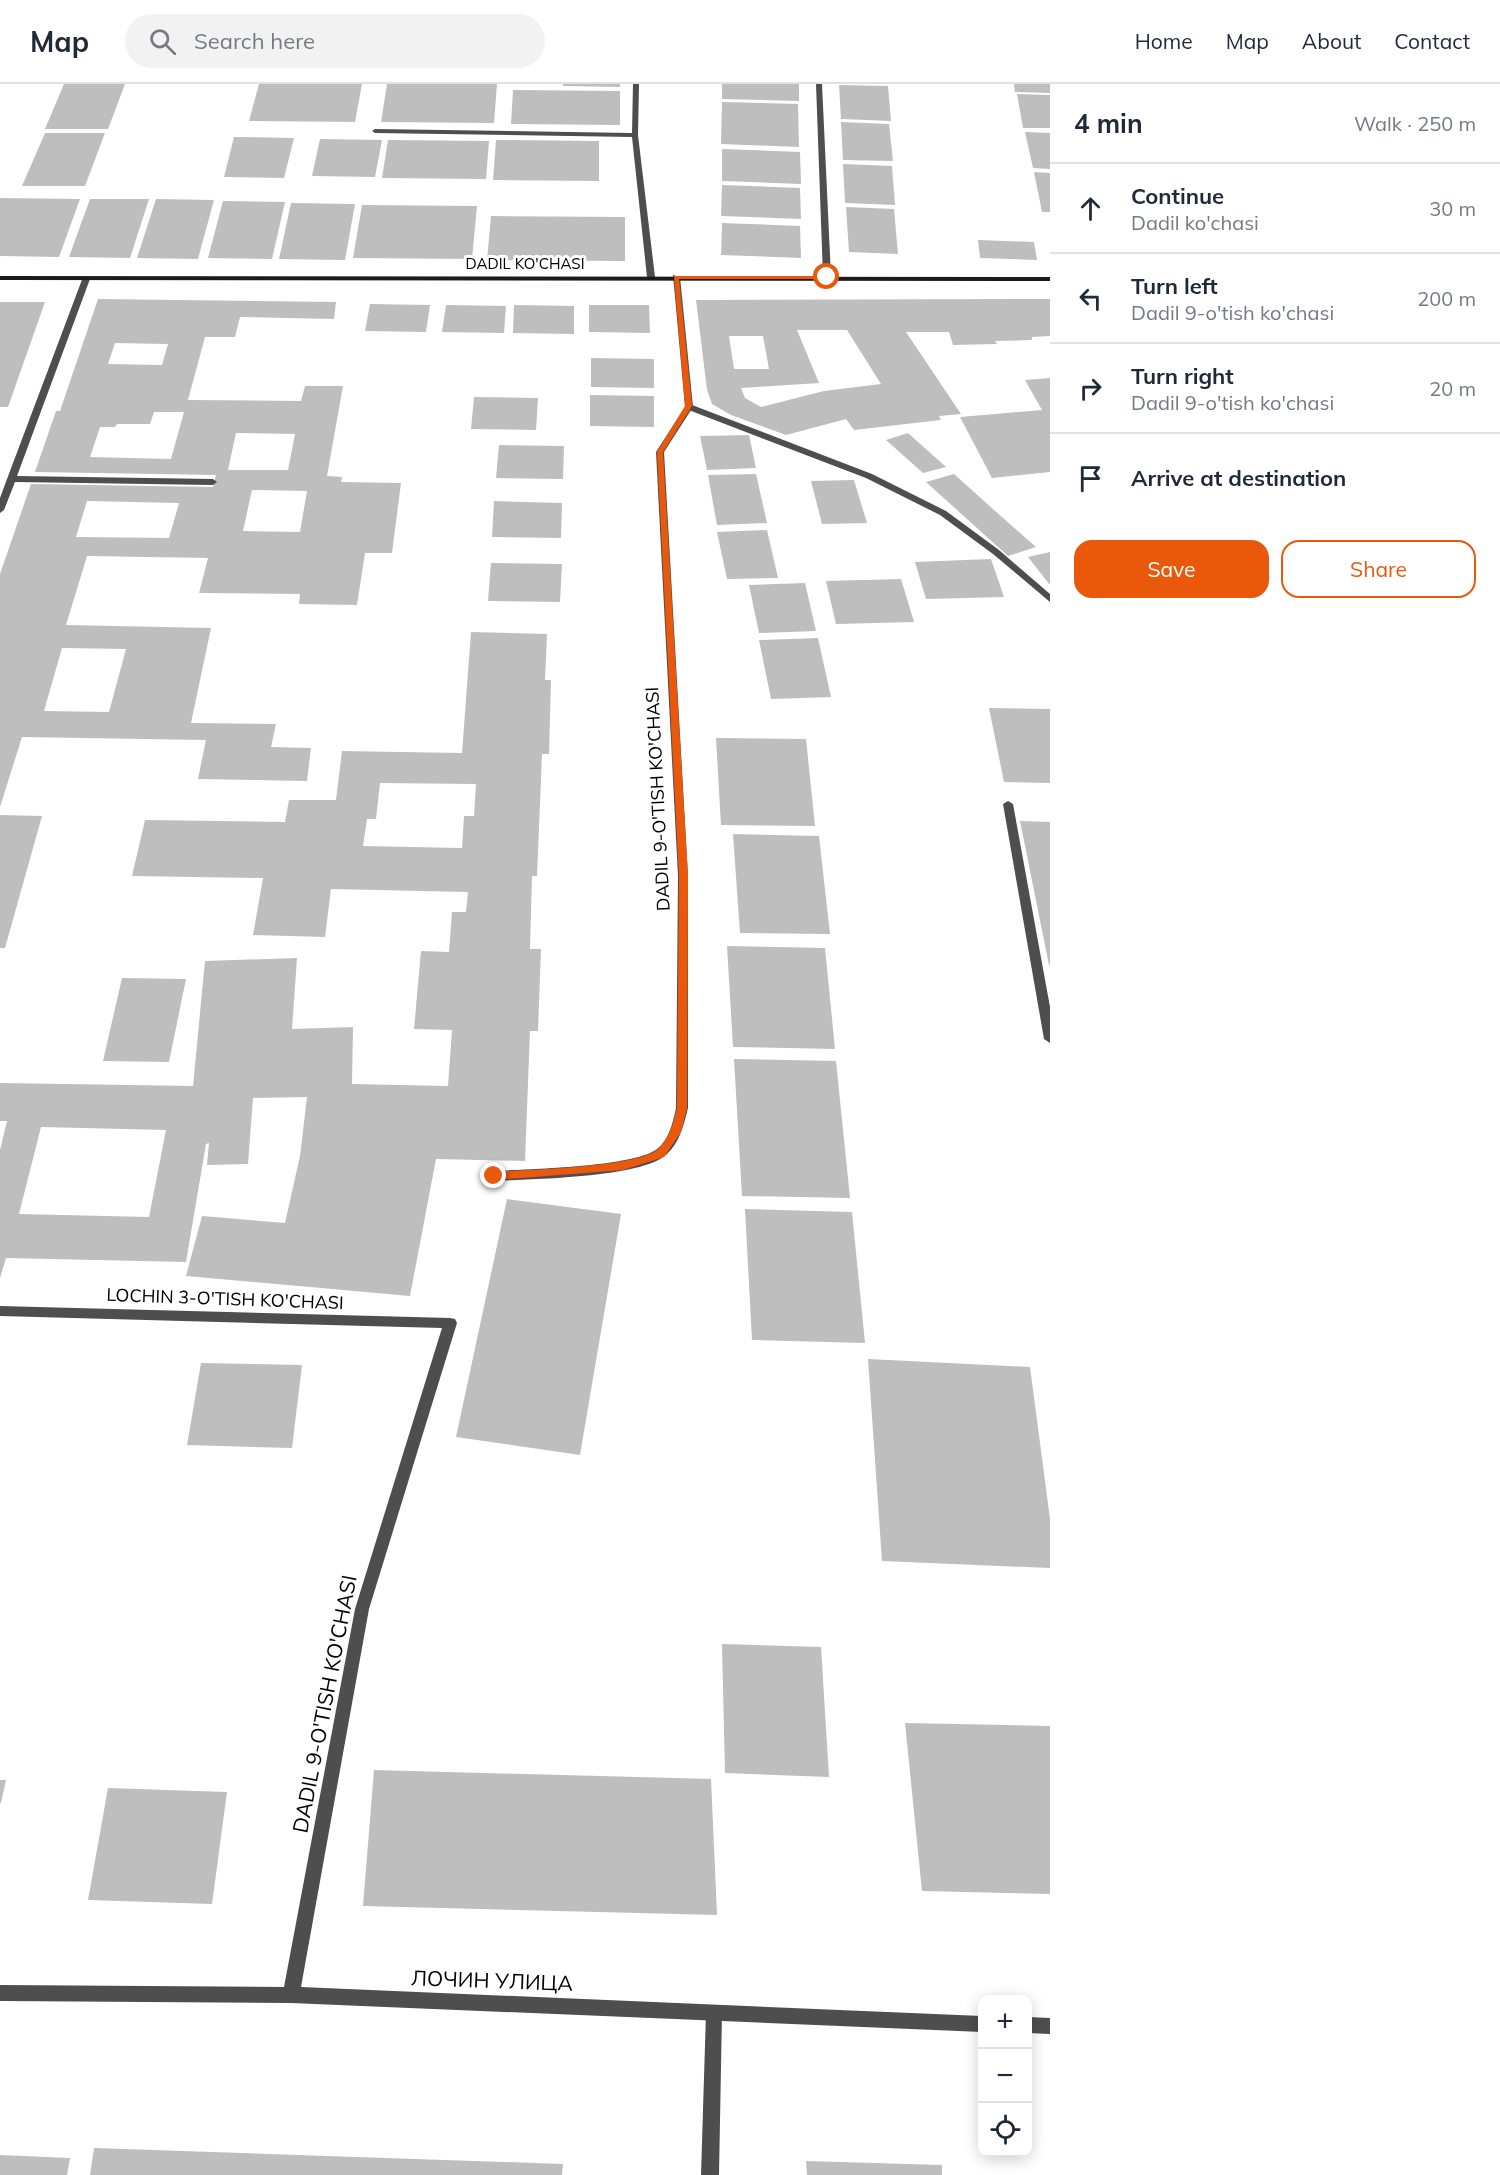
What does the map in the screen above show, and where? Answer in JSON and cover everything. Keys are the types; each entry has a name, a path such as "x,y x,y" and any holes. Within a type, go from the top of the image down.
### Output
{"street":[{"path":"636,84 635,135 651,277"},
{"path":"819,84 827,277"},
{"path":"375,131 635,135"},
{"path":"676,277 689,406 869,476 943,513 996,552 1050,599"},
{"name":"DADIL KO'CHASI","path":"0,278 1050,279"},
{"path":"0,510 86,279"},
{"name":"DADIL 9-O'TISH KO'CHASI","path":"494,1176 623,1166 661,1154 676,1132 682,1108 683,876 660,452 689,406"},
{"path":"11,479 213,482"},
{"path":"1008,804 1050,1039"},
{"name":"LOCHIN 3-O'TISH KO'CHASI","path":"0,1311 450,1323"},
{"name":"DADIL 9-O'TISH KO'CHASI","path":"291,1995 362,1609 450,1323"},
{"name":"ЛОЧИН УЛИЦА","path":"0,1993 291,1995 978,2024"},
{"path":"710,2175 714,2013"},
{"path":"1032,2025 1050,2026"}],"building":[{"path":"64,84 125,84 108,129 45,129"},
{"path":"259,84 362,84 355,122 249,121"},
{"path":"387,84 497,84 494,123 381,122"},
{"path":"563,84 620,84 620,87 563,86"},
{"path":"722,84 799,84 799,101 722,99"},
{"path":"1014,84 1050,84 1050,93 1015,92"},
{"path":"839,85 888,86 891,121 841,119"},
{"path":"513,90 620,91 620,125 511,124"},
{"path":"1017,94 1050,95 1050,128 1023,128"},
{"path":"722,102 798,104 799,147 721,144"},
{"path":"841,122 889,124 893,161 843,160"},
{"path":"1025,132 1050,133 1050,169 1033,168"},
{"path":"45,133 105,133 85,186 22,186"},
{"path":"234,137 294,138 284,178 224,177"},
{"path":"320,139 382,140 375,177 312,176"},
{"path":"388,140 489,141 486,179 382,178"},
{"path":"496,140 599,141 599,181 493,180"},
{"path":"722,149 800,152 801,184 722,181"},
{"path":"843,164 892,166 895,205 845,203"},
{"path":"1034,172 1050,173 1050,212 1042,212"},
{"path":"722,185 800,188 801,219 721,216"},
{"path":"0,198 80,199 59,257 0,256"},
{"path":"90,199 149,199 130,258 69,257"},
{"path":"156,199 214,200 198,259 137,258"},
{"path":"223,201 285,202 272,259 208,258"},
{"path":"291,203 355,204 345,260 279,259"},
{"path":"362,205 477,206 472,259 353,258"},
{"path":"846,207 894,209 898,254 849,252"},
{"path":"491,216 625,217 625,261 487,260"},
{"path":"722,223 800,226 801,258 721,255"},
{"path":"978,240 1034,242 1037,260 980,258"},
{"path":"98,299 336,302 334,319 240,317 235,337 205,337 188,400 301,401 305,386 343,386 327,476 342,477 341,482 401,483 392,553 365,553 357,605 299,604 300,594 199,593 208,558 87,556 66,625 211,628 191,723 276,724 271,747 311,748 307,781 198,779 206,740 22,737 0,807 0,574 31,484 213,487 216,475 35,472 56,411 60,411","holes":["115,343 168,344 162,365 108,364","154,412 184,412 171,459 90,457 100,427 115,427 117,424 150,424","236,433 295,434 288,470 228,470","252,490 307,491 300,532 243,531","87,501 179,503 169,538 76,537","62,648 126,649 109,712 44,711"]},
{"path":"1050,299 1050,336 1032,337 1032,340 995,341 997,344 953,345 949,332 906,332 961,414 939,416 941,420 854,430 846,419 786,435 731,415 712,404 707,390 696,300","holes":["797,330 847,330 881,384 824,391 761,407 745,398 741,388 819,383","729,336 763,336 769,369 734,369"]},
{"path":"0,302 45,302 8,407 0,407"},
{"path":"370,304 430,305 426,332 365,331"},
{"path":"446,305 506,306 504,333 442,332"},
{"path":"514,305 574,306 574,334 513,333"},
{"path":"589,305 649,305 650,333 589,332"},
{"path":"591,358 654,359 654,388 591,387"},
{"path":"1050,378 1050,472 992,478 960,417 1042,410 1025,380"},
{"path":"590,395 654,396 654,427 590,426"},
{"path":"474,397 538,398 536,430 471,429"},
{"path":"908,433 946,467 923,473 886,440"},
{"path":"749,435 756,468 707,470 700,436"},
{"path":"499,445 564,446 563,479 496,478"},
{"path":"756,474 767,523 717,525 708,475"},
{"path":"954,474 1036,547 1008,556 926,482"},
{"path":"854,480 867,523 822,524 811,481"},
{"path":"494,501 562,503 561,538 492,537"},
{"path":"767,530 778,578 727,579 717,532"},
{"path":"1050,552 1050,585 1028,557"},
{"path":"991,559 1004,597 926,599 915,562"},
{"path":"491,563 562,564 560,602 488,601"},
{"path":"901,579 914,622 836,624 826,581"},
{"path":"805,583 816,631 759,633 749,585"},
{"path":"471,632 547,634 545,680 551,680 549,754 542,754 537,876 532,876 530,949 541,949 538,1031 530,1031 525,1161 436,1159 410,1296 186,1276 202,1216 285,1223 300,1156 307,1097 253,1098 248,1164 207,1165 209,1143 206,1144 186,1262 6,1258 0,1278 0,1150 7,1121 0,1121 0,1083 193,1086 205,961 297,958 292,1029 353,1027 352,1084 448,1086 452,1030 414,1029 421,951 449,952 452,912 466,912 468,892 331,889 325,937 253,935 263,878 132,876 145,820 285,822 289,800 336,800 342,751 462,753","holes":["380,783 476,784 474,816 464,816 462,848 363,846 367,819 376,819","41,1127 166,1130 149,1217 19,1214"]},
{"path":"818,638 831,697 771,699 759,640"},
{"path":"989,708 1050,709 1050,783 1004,782"},
{"path":"716,738 806,739 815,826 721,825"},
{"path":"0,815 42,816 5,948 0,948"},
{"path":"1020,821 1050,822 1050,965 1049,965"},
{"path":"733,834 819,836 830,934 740,933"},
{"path":"727,946 825,948 835,1049 733,1047"},
{"path":"122,978 186,979 169,1062 103,1061"},
{"path":"734,1059 836,1061 850,1198 742,1196"},
{"path":"507,1199 621,1214 580,1455 456,1437"},
{"path":"745,1209 852,1212 865,1343 752,1340"},
{"path":"868,1359 1030,1367 1050,1519 1050,1568 882,1561"},
{"path":"201,1363 302,1365 292,1448 187,1445"},
{"path":"722,1644 821,1647 829,1777 725,1773"},
{"path":"905,1723 1050,1726 1050,1894 922,1891"},
{"path":"374,1770 711,1779 717,1915 363,1906"},
{"path":"0,1780 6,1780 1,1803 0,1803"},
{"path":"108,1788 227,1792 212,1904 88,1900"},
{"path":"94,2148 563,2164 562,2175 90,2175"},
{"path":"0,2155 70,2158 67,2175 0,2175"},
{"path":"806,2161 942,2165 942,2175 807,2175"}],"route":[{"path":"494,1176 623,1166 661,1154 676,1132 682,1108 683,876 660,452 689,406 676,277 827,277"}]}
